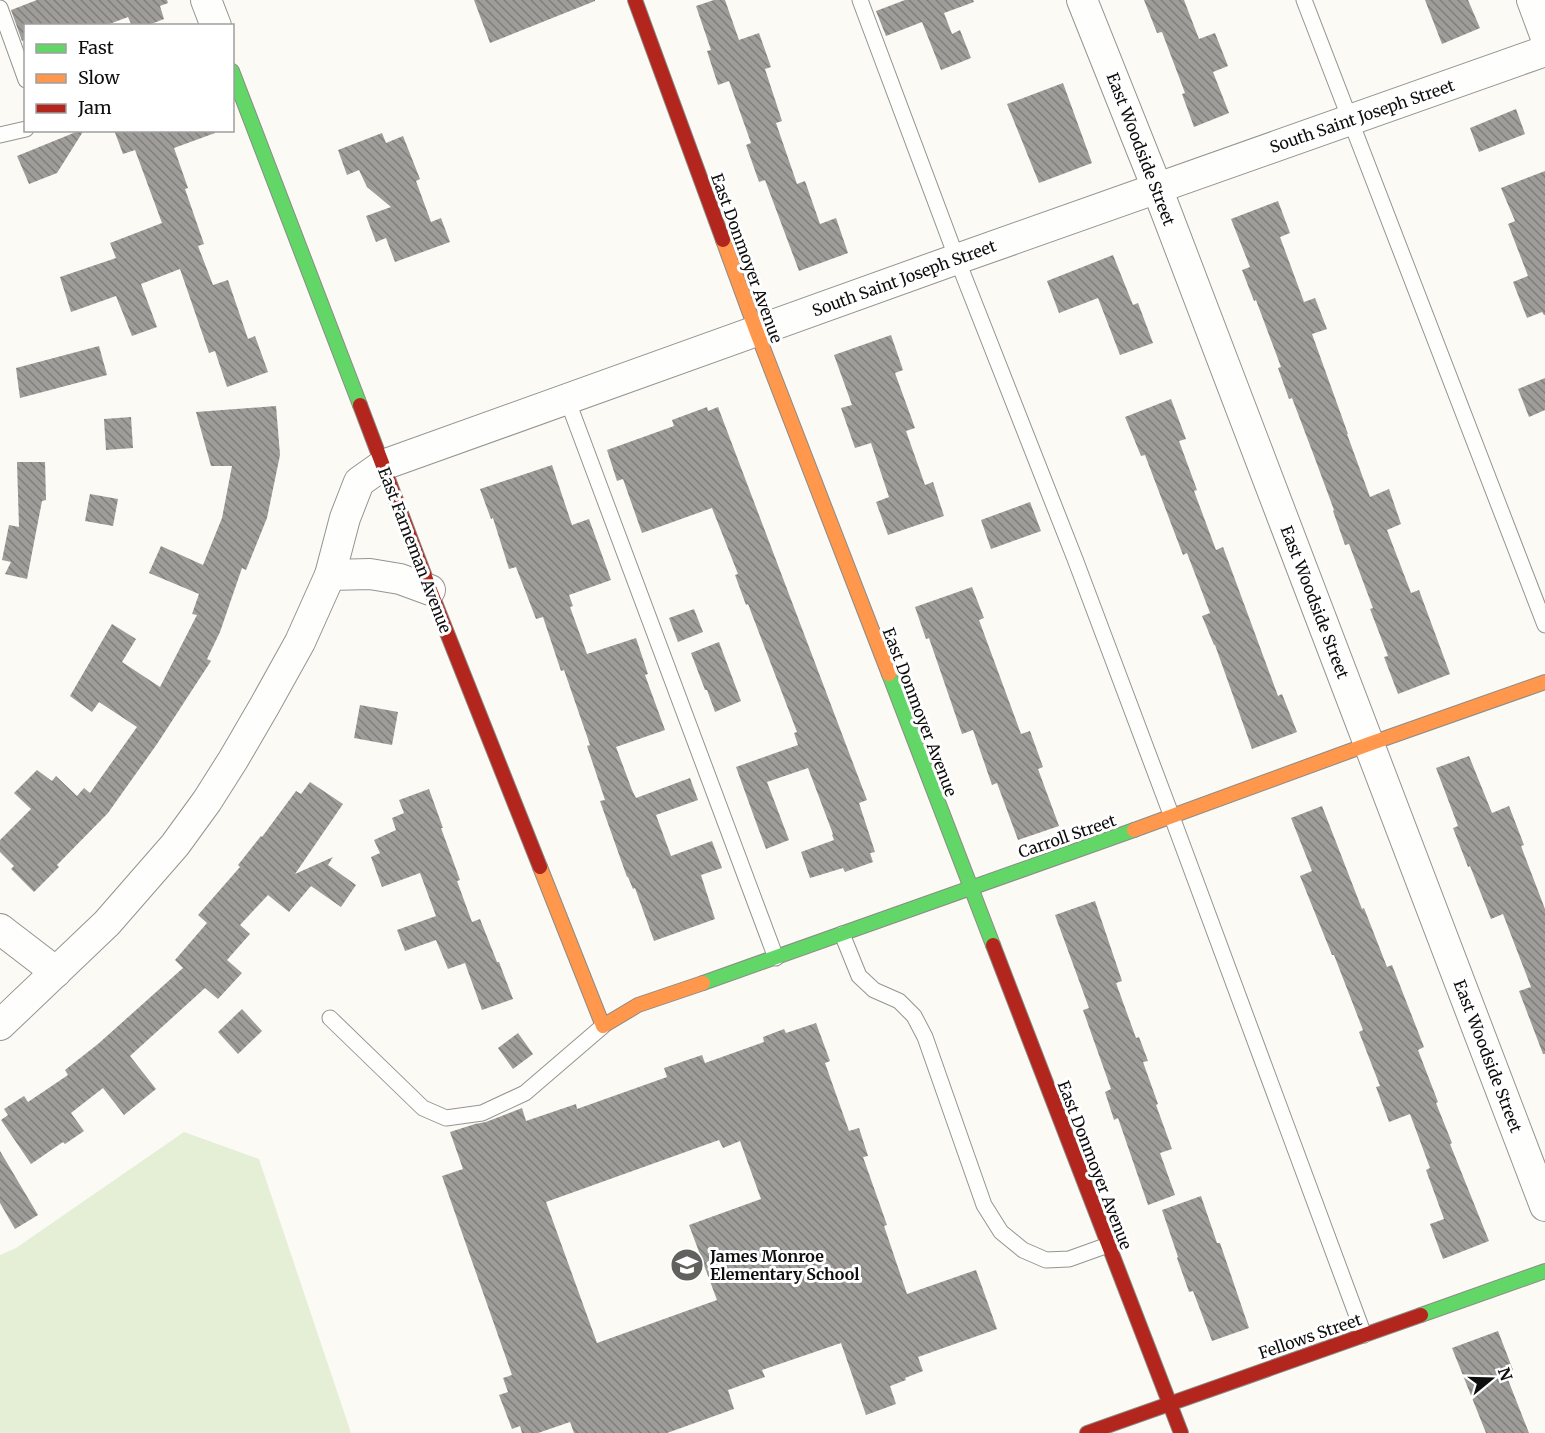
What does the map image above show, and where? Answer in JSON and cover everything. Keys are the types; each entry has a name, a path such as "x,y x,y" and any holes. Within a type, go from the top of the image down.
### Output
{"street":[{"path":"206,0 215,24"},
{"name":"East Donmoyer Avenue","path":"634,0 756,330 1181,1433"},
{"name":"East Woodside Street","path":"1082,0 1157,188 1545,1206"},
{"path":"1532,0 1545,35"},
{"name":"South Saint Joseph Street","path":"0,1025 107,923 175,844 207,801 295,651 330,575 345,518 359,482 383,465 756,330 1545,51"},
{"name":"East Farneman Avenue","path":"234,75 430,590 603,1026"},
{"path":"330,575 370,574 400,579 430,590"},
{"name":"Carroll Street","path":"603,1026 638,1005 1172,817 1545,682"},
{"path":"0,929 56,972"},
{"name":"Fellows Street","path":"1087,1433 1545,1271"}],"lane":[{"path":"860,0 957,259 1080,570 1364,1335"},
{"path":"1304,0 1545,625"},
{"path":"0,8 24,74"},
{"path":"0,135 24,129"},
{"path":"567,399 776,958"},
{"path":"842,934 859,976 874,990 899,1001 914,1016 925,1037 984,1205 1000,1232 1023,1250 1046,1260 1069,1259 1108,1245"},
{"path":"330,1018 423,1108 446,1118 482,1113 525,1093 603,1026"}],"green space":[{"path":"184,1132 259,1159 351,1433 0,1433 0,1255 16,1248"}],"building":[{"path":"37,0 167,0 168,3 160,6 164,19 151,24 131,24 128,17 109,24 24,24 24,40 22,41 11,10"},
{"path":"474,0 595,0 595,1 490,43"},
{"path":"714,0 725,0 739,40 759,33 771,67 765,69 782,121 776,123 797,184 805,181 820,224 836,218 848,253 799,271 765,180 759,182 746,145 751,143 729,81 718,85 707,51 711,50 696,6"},
{"path":"905,0 973,0 974,2 944,13 952,34 960,30 971,58 941,70 922,22 886,36 876,11"},
{"path":"1144,0 1184,0 1199,39 1215,33 1228,66 1213,72 1229,113 1194,127 1182,94 1185,93 1162,32 1157,33"},
{"path":"1425,0 1468,0 1480,28 1442,44"},
{"path":"1063,83 1092,163 1039,183 1007,104"},
{"path":"1516,109 1525,134 1479,152 1470,128"},
{"path":"76,132 83,132 57,173 29,184 17,156"},
{"path":"115,132 215,132 174,148 204,244 198,246 213,285 228,280 248,339 255,336 268,372 227,387 215,351 209,353 180,269 141,284 157,327 132,336 116,296 71,312 60,277 116,258 110,243 162,223 135,150 123,154"},
{"path":"382,133 386,143 403,136 420,179 416,181 431,222 441,218 450,242 395,262 386,238 376,242 366,216 391,207 367,187 359,170 347,175 338,150"},
{"path":"1545,171 1545,315 1542,312 1527,318 1513,282 1528,276 1508,224 1515,221 1501,188"},
{"path":"1278,201 1290,233 1280,237 1304,302 1315,298 1327,329 1312,334 1347,434 1370,497 1389,489 1401,524 1387,530 1411,593 1419,590 1450,674 1398,694 1384,657 1388,656 1370,609 1373,608 1349,544 1345,545 1292,398 1289,399 1278,368 1281,367 1256,300 1254,301 1242,270 1250,267 1231,219"},
{"path":"1113,255 1133,305 1138,303 1153,343 1120,355 1098,298 1059,313 1047,281"},
{"path":"891,335 903,370 895,373 915,428 906,431 925,485 933,482 944,516 888,535 876,502 889,497 871,443 855,448 841,408 852,405 834,355"},
{"path":"99,346 107,375 20,398 16,368"},
{"path":"1545,378 1545,410 1529,417 1518,389"},
{"path":"1171,399 1186,439 1179,441 1197,490 1194,491 1216,550 1223,547 1278,696 1282,694 1297,732 1252,749 1215,645 1202,616 1210,613 1187,553 1183,555 1145,455 1141,456 1125,417"},
{"path":"276,406 280,455 267,518 246,570 242,568 220,632 207,659 211,661 157,744 108,813 34,892 11,869 14,866 0,852 0,840 31,809 14,793 37,770 52,781 56,776 77,796 84,788 90,793 137,727 99,702 92,712 70,696 112,624 136,639 122,662 160,687 197,615 192,614 199,594 149,573 161,546 203,565 222,518 232,466 211,466 196,412"},
{"path":"707,407 708,411 718,407 867,800 859,803 875,852 870,853 873,862 845,872 843,868 810,878 801,852 834,840 808,768 767,782 789,840 766,849 757,825 736,767 798,745 794,733 797,732 748,604 746,605 735,575 738,574 712,508 642,533 623,479 617,481 607,450 674,426 672,420"},
{"path":"131,417 133,448 106,450 104,419"},
{"path":"17,462 45,462 46,500 42,501 27,579 5,574 11,562 2,560 9,525 19,527"},
{"path":"552,465 572,525 589,519 611,580 569,595 573,606 570,607 587,654 636,638 648,674 645,675 665,730 616,747 632,790 636,798 690,778 698,800 656,815 671,856 712,841 722,868 701,875 715,919 654,941 635,888 633,889 627,877 600,801 605,800 587,746 590,745 564,670 561,671 543,617 536,619 516,567 509,569 493,518 491,519 480,489"},
{"path":"90,494 118,499 113,526 85,521"},
{"path":"1030,502 1041,531 991,549 981,520"},
{"path":"972,587 984,618 979,620 1021,734 1030,731 1043,767 1038,769 1059,826 1018,840 997,783 992,785 973,730 962,734 929,638 926,639 915,607"},
{"path":"694,609 703,632 678,642 669,618"},
{"path":"719,642 741,701 715,712 691,653"},
{"path":"360,705 398,712 392,745 354,738"},
{"path":"1469,756 1492,813 1509,806 1524,845 1521,846 1545,909 1545,1054 1543,1054 1519,991 1531,987 1503,914 1491,919 1470,866 1468,867 1453,828 1458,826 1436,768"},
{"path":"310,782 343,804 295,874 333,857 328,865 356,885 341,907 311,886 289,912 268,895 240,925 250,934 227,960 242,973 218,999 205,988 130,1056 156,1089 124,1115 103,1088 71,1113 84,1131 31,1164 1,1120 8,1115 4,1109 24,1096 28,1102 68,1075 65,1070 98,1044 183,968 175,960 207,923 198,915 240,867 238,865 296,791 301,794"},
{"path":"429,789 472,922 480,919 513,999 482,1010 465,963 448,969 436,940 405,951 397,930 436,916 420,873 382,887 371,857 380,853 374,840 396,830 392,818 404,813 399,800"},
{"path":"1322,806 1362,909 1364,908 1387,967 1392,965 1424,1047 1418,1050 1452,1143 1450,1144 1489,1241 1443,1259 1430,1224 1444,1219 1426,1170 1430,1168 1410,1114 1389,1122 1376,1087 1380,1086 1359,1032 1363,1030 1300,876 1312,871 1291,818"},
{"path":"1095,901 1122,981 1116,983 1136,1038 1139,1037 1148,1061 1143,1062 1172,1149 1160,1153 1175,1195 1148,1205 1118,1118 1114,1120 1105,1092 1111,1089 1083,1010 1089,1008 1055,915"},
{"path":"242,1009 262,1031 238,1054 218,1032"},
{"path":"816,1023 830,1061 825,1063 849,1131 859,1128 868,1156 863,1157 887,1225 884,1226 907,1294 976,1270 997,1329 918,1357 923,1371 890,1386 896,1404 866,1415 841,1343 762,1370 765,1377 728,1390 734,1409 667,1433 574,1433 570,1422 538,1433 522,1433 520,1426 512,1429 499,1395 508,1392 503,1378 512,1375 442,1176 463,1169 450,1132 486,1122 522,1108 526,1121 576,1104 577,1109 667,1077 664,1068 702,1055 705,1063 764,1042 763,1037 784,1029 786,1033","holes":["719,1140 723,1148 740,1141 761,1199 689,1225 717,1300 597,1343 546,1202"]},
{"path":"518,1033 533,1054 513,1069 498,1048"},
{"path":"0,1151 38,1215 15,1229 0,1203"},
{"path":"1201,1196 1249,1328 1212,1341 1193,1291 1189,1292 1162,1210"},
{"path":"1498,1331 1513,1370 1505,1372 1529,1433 1486,1433 1452,1348"}],"traffic: fast":[{"path":"234,76 360,405"},
{"path":"889,674 993,945"},
{"path":"703,983 1134,830"},
{"path":"1421,1315 1545,1271"}],"traffic: slow":[{"path":"723,240 889,674"},
{"path":"1134,830 1545,682"},
{"path":"540,867 603,1026 638,1005 703,983"}],"traffic: jam":[{"path":"635,0 723,240"},
{"path":"360,405 430,590 540,867"},
{"path":"993,945 1181,1433"},
{"path":"1087,1433 1421,1315"}],"place":[{"name":"James Monroe Elementary School","path":"687,1265"}]}
